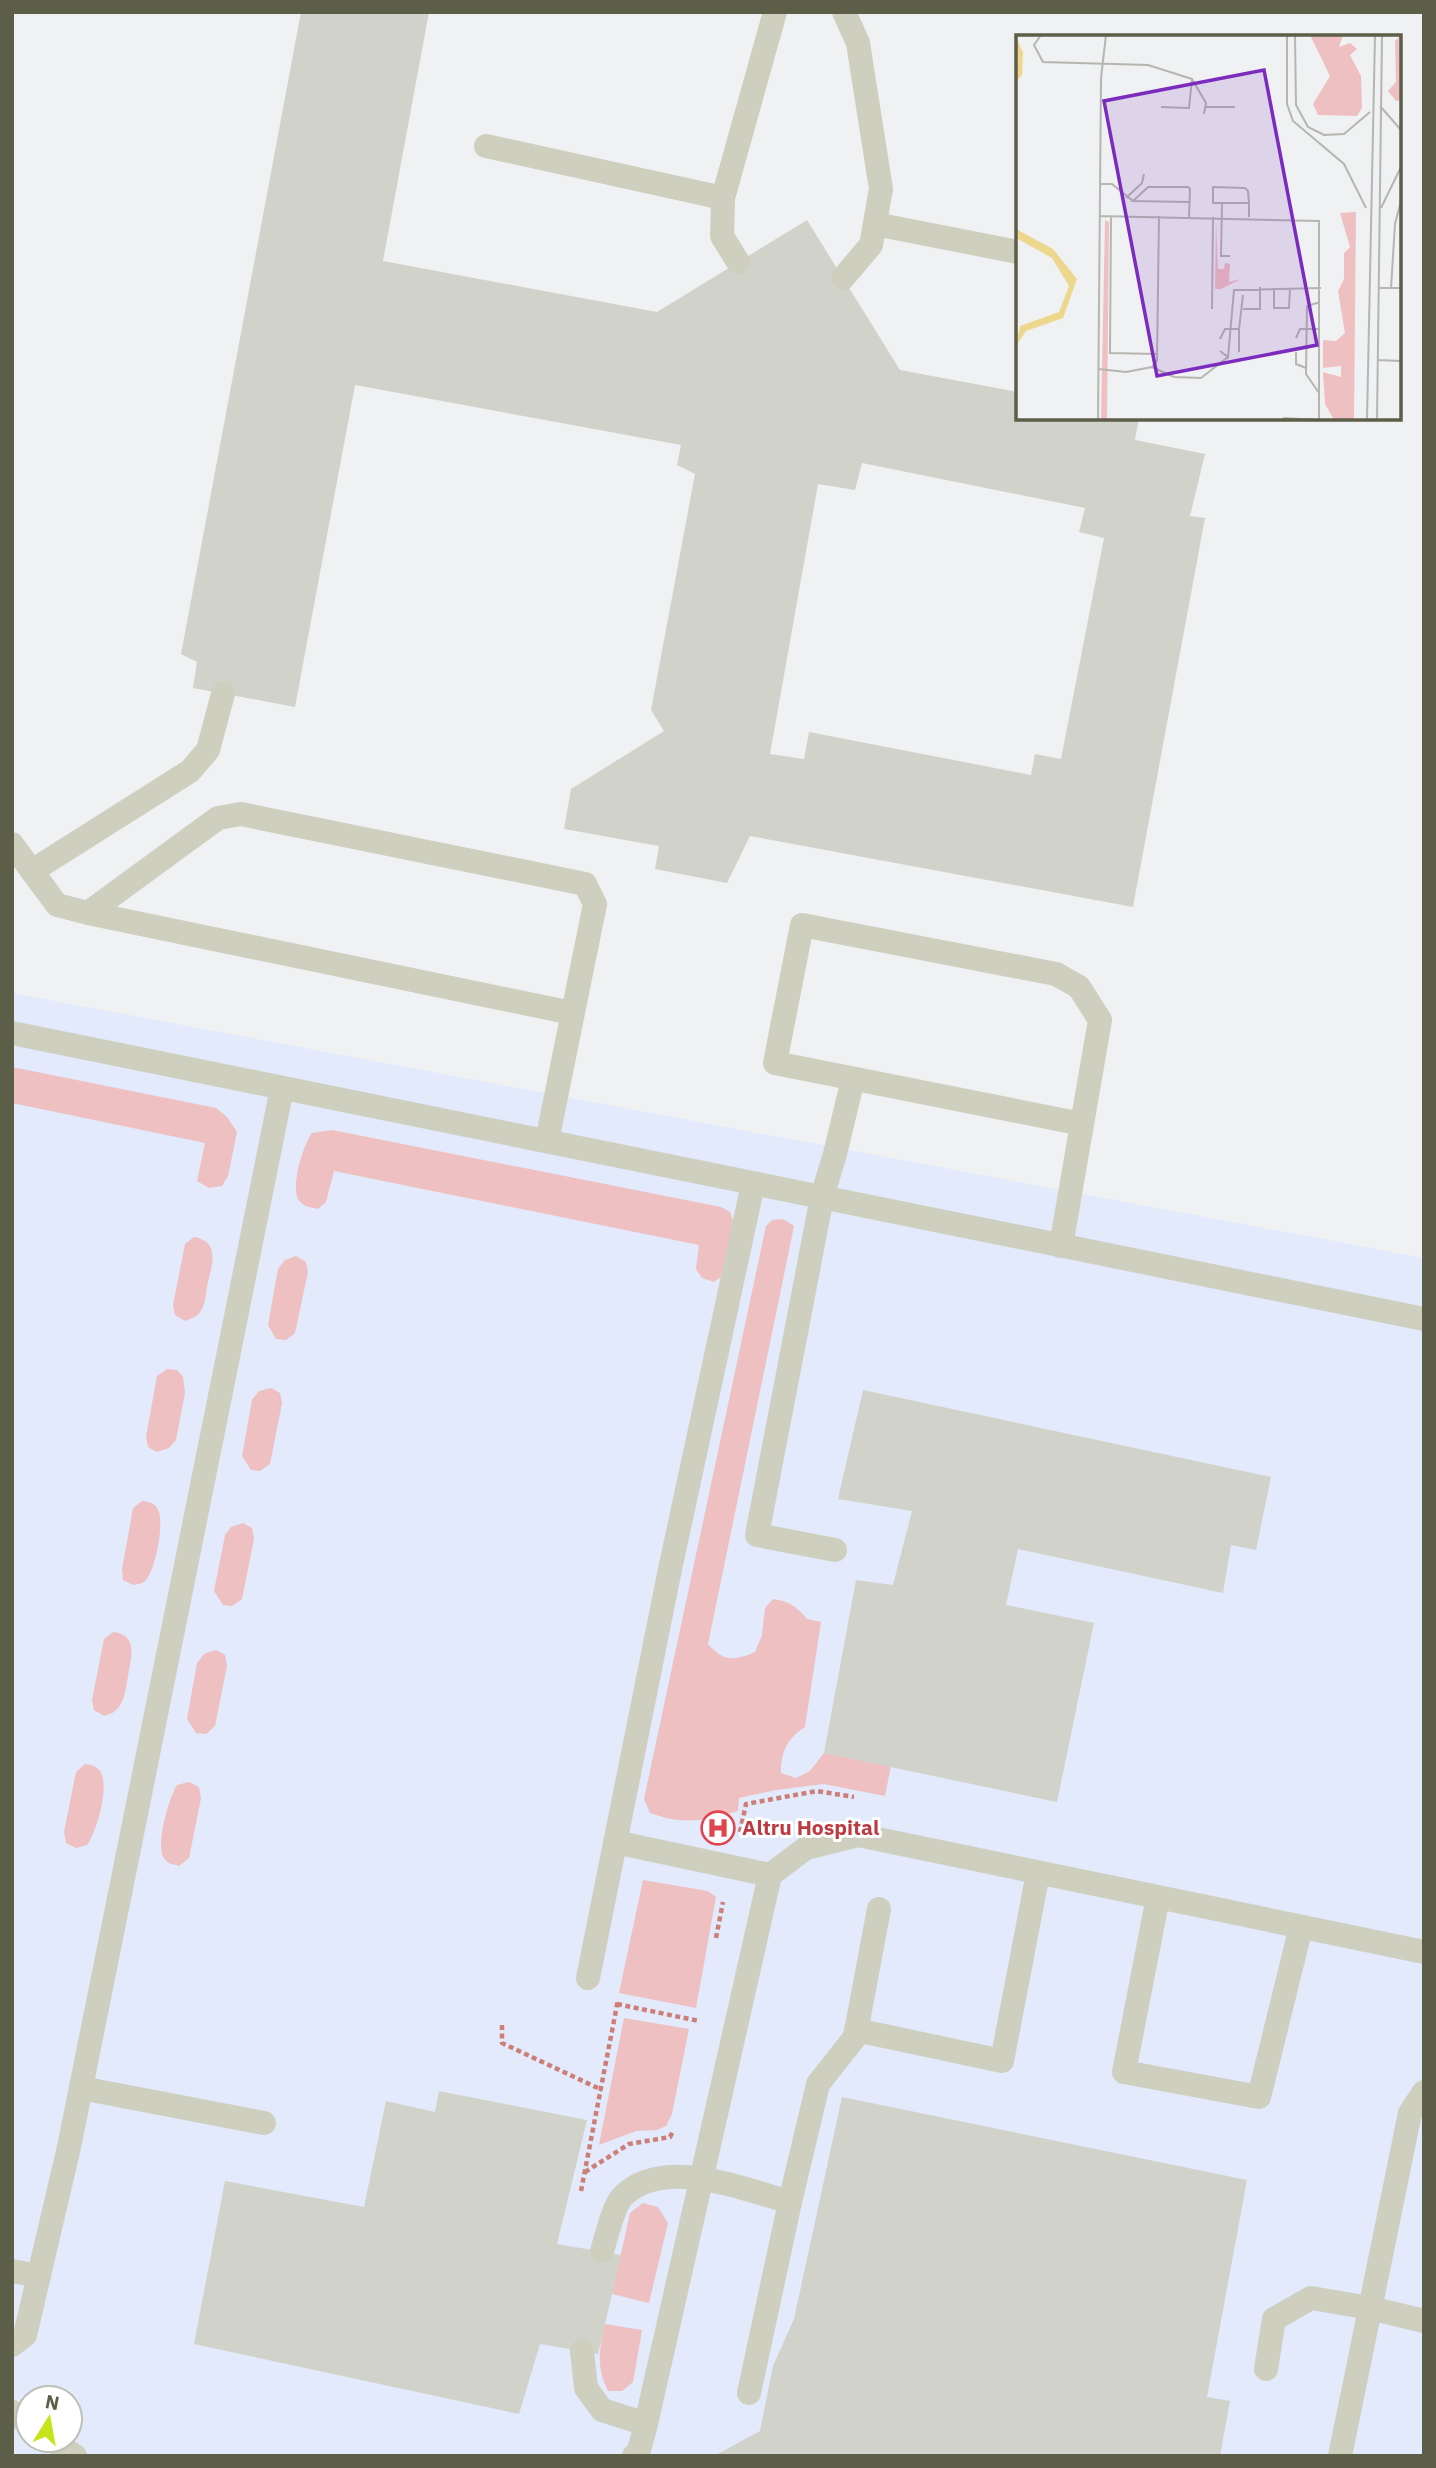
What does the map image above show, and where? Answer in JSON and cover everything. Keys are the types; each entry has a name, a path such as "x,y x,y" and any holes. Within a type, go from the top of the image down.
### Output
{"lane":[{"path":"738,262 722,236 723,198 775,12"},
{"path":"843,278 871,245 881,189 858,43 844,12"},
{"path":"486,146 723,198"},
{"path":"875,224 1016,253"},
{"path":"32,872 190,771 208,750 223,694"},
{"path":"88,913 218,818 241,814 585,884 595,904 547,1142"},
{"path":"12,844 57,905 572,1013"},
{"path":"1061,1246 1100,1020 1079,986 1056,974 802,925 775,1063 1082,1124"},
{"path":"12,1033 1424,1319"},
{"path":"835,1550 757,1535 822,1197 853,1079"},
{"path":"12,2345 25,2334 81,2088 282,1087"},
{"path":"588,1978 669,1574 753,1184"},
{"path":"634,2456 638,2454 646,2424 770,1875 806,1848 858,1835 1424,1952"},
{"path":"615,1842 770,1875"},
{"path":"856,2030 1002,2061 1038,1873"},
{"path":"1158,1897 1124,2072 1259,2097 1301,1927"},
{"path":"749,2393 818,2084 855,2037 879,1909"},
{"path":"81,2088 264,2123"},
{"path":"1340,2456 1410,2113 1424,2092"},
{"path":"602,2251 621,2197 641,2183 663,2177 700,2178 790,2202"},
{"path":"12,2271 39,2276"},
{"path":"1266,2369 1274,2319 1311,2298 1424,2321"},
{"path":"582,2351 586,2388 602,2410 646,2424"}],"path":[{"path":"617,2004 699,2021"},
{"path":"502,2025 502,2043 602,2090"}],"shaded area":[{"name":"Altru Hospital","path":"12,993 1424,1258 1424,2456 12,2456"},
{"path":"12,1067 216,1108 227,1117 237,1132 228,1176 222,1186 209,1188 197,1181 205,1143 12,1103"},
{"path":"332,1130 721,1207 730,1212 733,1221 724,1275 714,1282 702,1278 696,1269 699,1245 334,1171 326,1202 318,1209 307,1206 300,1202 296,1193 302,1156 312,1133"},
{"path":"783,1219 794,1226 708,1644 724,1657 735,1658 755,1652 762,1635 765,1608 773,1599 792,1605 807,1619 821,1622 805,1727 786,1746 781,1773 796,1778 810,1771 824,1753 891,1766 885,1796 824,1784 739,1798 738,1811 715,1817 684,1820 662,1817 650,1813 644,1799 766,1226 772,1220"},
{"path":"194,1237 208,1244 212,1264 202,1309 197,1316 185,1321 175,1315 173,1305 185,1244"},
{"path":"296,1256 306,1262 308,1272 295,1333 286,1340 276,1339 268,1325 278,1269 285,1260"},
{"path":"167,1369 177,1370 183,1377 185,1393 176,1440 169,1448 157,1452 148,1447 146,1437 157,1376"},
{"path":"271,1388 280,1393 282,1403 270,1464 260,1471 251,1470 242,1456 252,1400 259,1391"},
{"path":"142,1501 152,1503 157,1508 160,1534 148,1577 143,1583 133,1585 123,1580 122,1569 133,1508"},
{"path":"243,1523 252,1528 254,1539 242,1599 232,1606 223,1605 214,1591 225,1535 231,1527"},
{"path":"113,1632 127,1638 131,1655 122,1701 115,1711 104,1716 94,1710 92,1700 104,1639"},
{"path":"216,1650 225,1655 227,1666 215,1726 206,1734 196,1733 187,1719 197,1663 204,1654"},
{"path":"85,1764 100,1771 104,1786 103,1797 91,1838 87,1845 76,1848 66,1843 64,1832 76,1772"},
{"path":"189,1782 199,1787 201,1798 189,1858 179,1866 168,1863 164,1858 162,1833 170,1800 177,1785"},
{"path":"643,1880 708,1891 716,1897 696,2008 619,1993"},
{"path":"624,2018 689,2029 672,2114 666,2126 657,2130 636,2131 599,2145"},
{"path":"643,2203 658,2207 668,2223 649,2303 612,2294 630,2213"},
{"path":"605,2324 642,2330 633,2382 622,2391 608,2391 602,2374 600,2350"}],"building":[{"path":"301,12 429,12 383,261 657,312 807,220 900,370 1016,392 1016,420 1139,420 1135,440 1205,454 1190,516 1205,518 1133,907 750,836 727,883 655,869 659,846 564,829 571,789 664,731 651,710 695,474 677,465 681,445 355,385 295,707 193,688 197,662 181,654","holes":["862,463 1085,508 1079,532 1104,538 1061,759 1035,754 1031,775 809,732 804,759 770,754 818,484 855,490"]},
{"path":"863,1390 1271,1477 1256,1550 1231,1545 1223,1593 1018,1549 1006,1605 1094,1623 1057,1802 824,1753 856,1580 893,1585 912,1511 838,1499"},
{"path":"439,2091 587,2120 557,2244 621,2255 598,2354 540,2344 519,2414 194,2344 225,2181 364,2207 386,2101 435,2112"},
{"path":"842,2097 1247,2180 1207,2397 1230,2401 1220,2456 714,2456 760,2431 773,2366 794,2319"}],"place":[{"name":"Altru Hospital","path":"718,1828"}]}
